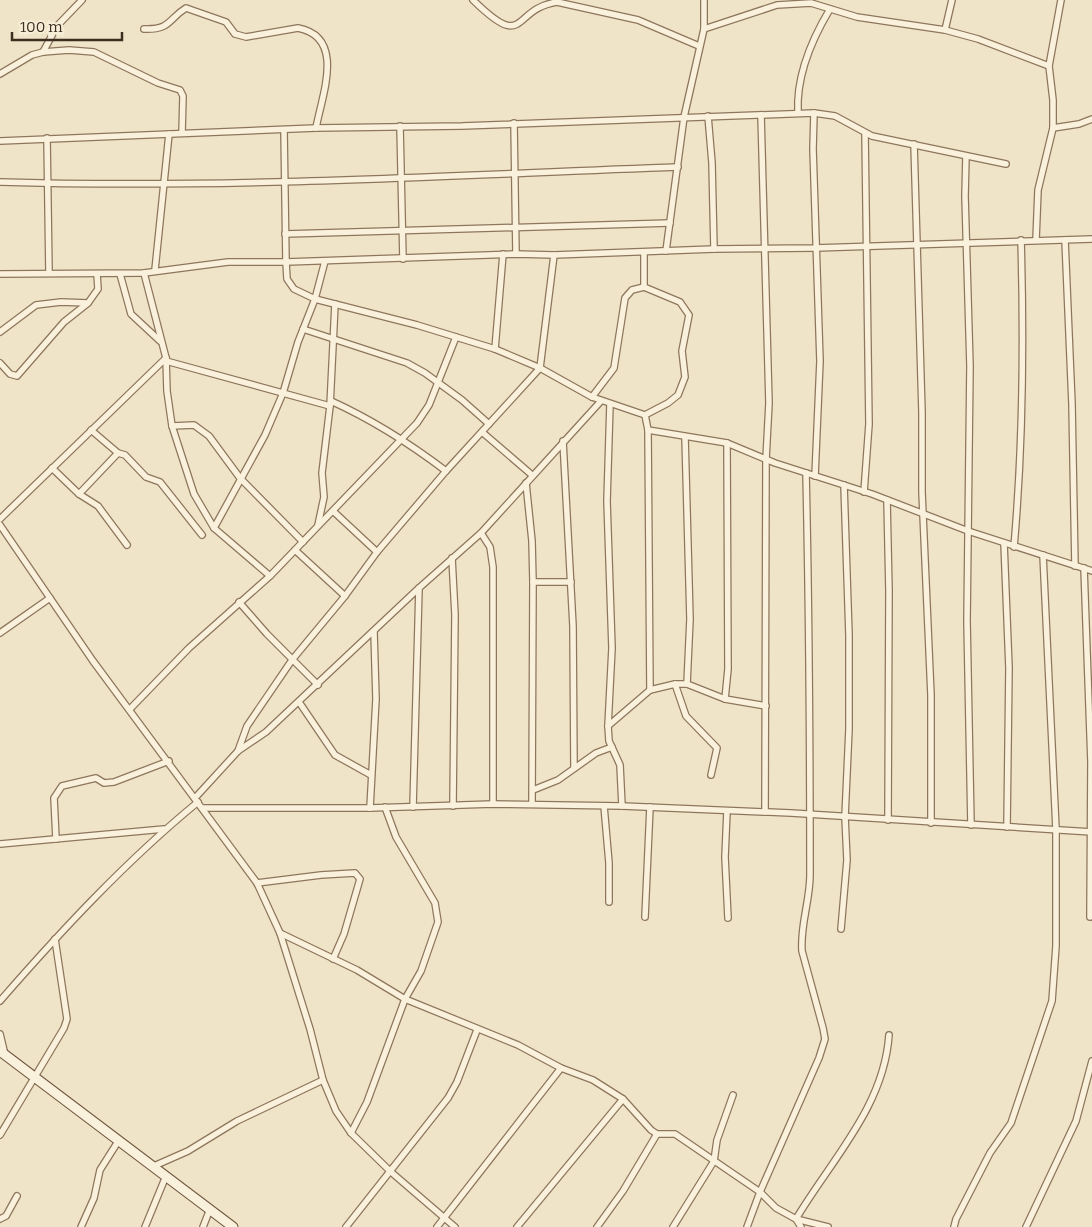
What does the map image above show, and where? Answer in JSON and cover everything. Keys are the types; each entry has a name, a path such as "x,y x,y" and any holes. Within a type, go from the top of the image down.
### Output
{"street":[{"path":"43,52 58,26 82,0"},
{"path":"473,0 504,25 511,26 521,23 545,3 557,2 638,20 700,46"},
{"path":"666,251 684,117 704,29 704,0"},
{"path":"945,30 952,0"},
{"path":"1036,240 1038,190 1052,128 1053,100 1049,66 1061,0"},
{"path":"704,29 777,5 811,2 830,9 882,22 945,30 978,39 1049,66"},
{"path":"144,29 156,30 170,23 186,8 226,22 235,34 246,37 298,28 306,29 325,45 329,63 316,128"},
{"path":"798,113 800,82 820,25 830,9"},
{"path":"0,74 32,55 43,52 69,50 94,52 158,83 180,90 183,96 182,133"},
{"path":"814,113 815,248 820,389 815,476"},
{"path":"0,141 316,128 814,113 835,116 865,133 1006,164"},
{"path":"761,115 769,403 766,459 765,812"},
{"path":"708,116 712,163 714,249"},
{"path":"1052,128 1079,124 1092,119"},
{"path":"514,123 516,254"},
{"path":"400,126 403,259"},
{"path":"284,130 283,183 287,279 294,289 316,299 456,337 495,350 540,368 592,396 610,404 645,415 668,403 678,395 685,377 682,351 689,315 680,302 644,287 632,290 626,298 614,368 592,396"},
{"path":"864,492 869,424 865,246 865,133"},
{"path":"155,270 169,134"},
{"path":"47,138 49,273"},
{"path":"914,144 923,513 931,695 931,822"},
{"path":"966,156 965,196 970,366 968,531 971,825"},
{"path":"0,182 48,184 283,183 678,167"},
{"path":"285,234 670,223"},
{"path":"0,274 144,273 155,270 228,262 815,248 1092,238"},
{"path":"1014,547 1018,497 1022,351 1021,240"},
{"path":"1065,240 1072,404 1075,566"},
{"path":"644,252 644,287"},
{"path":"495,350 503,254"},
{"path":"238,751 247,726 292,660 345,596 377,552 446,471 540,368 554,255"},
{"path":"214,528 265,435 282,393 303,329 316,299 325,261"},
{"path":"144,273 166,360 166,391 172,426 194,494 214,528 270,576"},
{"path":"0,363 10,374 17,376 64,322 88,303 98,289 96,274"},
{"path":"120,274 131,314 160,341"},
{"path":"0,332 36,305 61,302 88,303"},
{"path":"318,527 324,496 322,472 331,404 335,304"},
{"path":"303,329 407,363 462,400 489,424"},
{"path":"130,709 189,648 270,576 402,439 429,405 456,337"},
{"path":"166,360 282,393 331,404 366,416 446,471"},
{"path":"0,520 91,430 166,360"},
{"path":"0,1001 56,939 164,829 196,800 238,751 266,732 419,588 481,533 601,400"},
{"path":"610,404 607,501 612,648 608,726 612,747 620,765 622,806"},
{"path":"645,415 648,430 650,690"},
{"path":"172,426 194,425 208,436 240,478 302,542"},
{"path":"91,430 118,453 125,455 146,477 160,482 202,535"},
{"path":"648,430 727,443 766,459 844,484 968,531 1092,571"},
{"path":"482,432 532,475"},
{"path":"685,437 690,619 687,684"},
{"path":"563,441 571,582 574,768"},
{"path":"725,699 728,669 727,443"},
{"path":"79,494 118,453"},
{"path":"52,468 79,494 98,506 126,545"},
{"path":"747,1227 760,1192 819,1058 824,1039 802,950 801,937 810,878 810,698 806,473"},
{"path":"526,483 532,541 533,582 532,804"},
{"path":"841,930 847,860 845,817 849,729 849,635 844,484"},
{"path":"887,500 889,600 888,820"},
{"path":"333,511 377,552"},
{"path":"0,524 50,598 257,883 280,933 310,1030 323,1080 336,1111 351,1133 391,1172 455,1227"},
{"path":"481,533 490,547 493,567 493,804"},
{"path":"1004,543 1009,678 1007,827"},
{"path":"295,550 345,596"},
{"path":"954,1227 956,1219 990,1153 1011,1123 1052,1001 1056,946 1056,830 1043,556"},
{"path":"452,558 454,614 453,806"},
{"path":"1084,568 1091,762 1090,917"},
{"path":"533,582 571,582"},
{"path":"413,807 419,588"},
{"path":"0,633 50,598"},
{"path":"239,602 292,660 318,685"},
{"path":"370,808 376,699 374,632"},
{"path":"608,726 650,690 675,684 687,684 725,699 766,706"},
{"path":"675,684 686,716 717,748 711,775"},
{"path":"299,702 335,755 371,775"},
{"path":"533,790 558,780 596,753 612,747"},
{"path":"56,839 54,798 62,786 96,778 104,783 114,782 168,761"},
{"path":"202,808 370,808 493,804 622,806 765,812 1092,832"},
{"path":"604,806 609,863 609,902"},
{"path":"351,1133 367,1102 406,999 421,971 438,922 435,903 417,869 396,837 385,807"},
{"path":"644,917 650,807"},
{"path":"727,811 725,857 728,918"},
{"path":"0,844 164,829"},
{"path":"257,883 321,875 355,873 359,876 360,879 344,934 334,959"},
{"path":"280,933 334,959 406,999 477,1030 518,1045 561,1068 593,1080 623,1099 657,1134 675,1134 760,1192 776,1208 796,1219 828,1227"},
{"path":"0,1135 64,1028 67,1019 56,939"},
{"path":"346,1227 448,1098 458,1082 477,1030"},
{"path":"0,1034 3,1053 35,1075 233,1227"},
{"path":"796,1219 834,1166 860,1124 888,1053 889,1035"},
{"path":"1026,1227 1076,1121 1092,1061"},
{"path":"437,1227 446,1218 561,1068"},
{"path":"154,1166 188,1151 238,1121 323,1080"},
{"path":"673,1227 714,1161 717,1140 733,1095"},
{"path":"517,1227 623,1099"},
{"path":"597,1227 623,1191 657,1134"},
{"path":"82,1227 94,1198 100,1170 119,1140"},
{"path":"145,1227 166,1176"},
{"path":"0,1219 6,1216 17,1196"},
{"path":"203,1227 210,1209"},
{"path":"796,1219 800,1227"}]}
